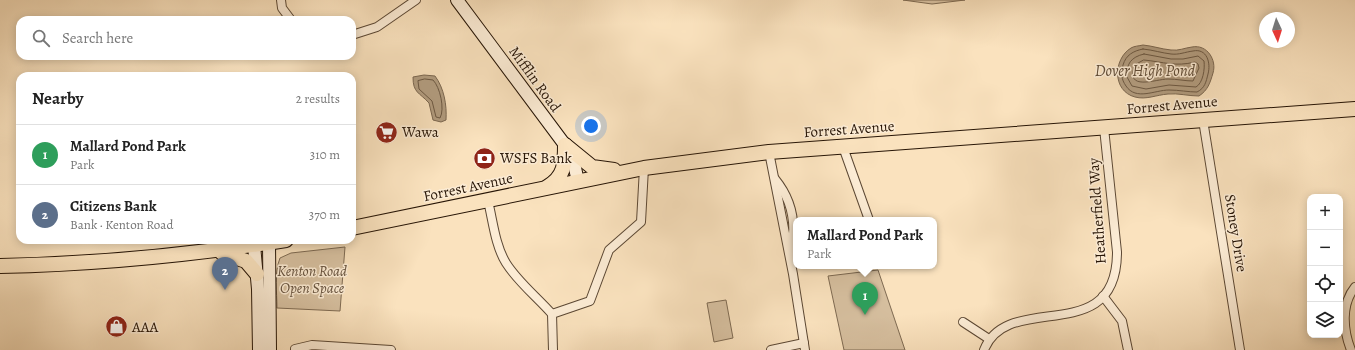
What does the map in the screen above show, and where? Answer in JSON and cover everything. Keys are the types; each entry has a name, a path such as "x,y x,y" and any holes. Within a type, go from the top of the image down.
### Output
{"highway":[{"name":"Forrest Avenue","path":"356,227 644,168 769,152 1355,109"},
{"path":"564,145 592,167 630,171"},
{"path":"543,189 556,182 563,172 565,159 564,145"},
{"path":"0,266 108,262 216,251 262,244"},
{"path":"216,251 242,259 251,266 256,274"}],"main road":[{"name":"Mifflin Road","path":"458,0 564,145 574,163 578,182"},
{"path":"269,244 270,350"},
{"path":"254,245 259,350"}],"street":[{"path":"281,0 282,8 288,16"},
{"path":"356,34 377,27 416,0"},
{"name":"Stoney Drive","path":"1203,120 1240,350"},
{"name":"Heatherfield Way","path":"984,350 989,339 1004,326 1013,322 1076,313 1095,303 1103,296 1113,278 1117,260 1104,128"},
{"path":"843,147 868,217"},
{"path":"769,152 789,255 804,347 771,350"},
{"path":"552,314 590,301 609,250 641,222 644,168"},
{"path":"488,201 498,243 506,262 518,279 552,314 553,350"},
{"path":"1351,350 1345,323 1347,301 1355,287"},
{"path":"1103,296 1122,321 1128,350"},
{"path":"963,322 989,339"},
{"path":"295,349 312,345 391,350"}],"green space":[{"path":"903,0 965,0 932,4"},
{"name":"Kenton Road Open Space","path":"345,247 340,311 277,308 276,276 280,258 291,253"},
{"path":"878,270 905,350 844,350 828,276"},
{"path":"726,300 733,338 714,342 707,303"}],"water":[{"name":"Dover High Pond","path":"1143,45 1167,50 1197,47 1206,50 1210,54 1214,63 1213,73 1207,89 1199,96 1172,94 1143,98 1127,94 1119,82 1118,67 1125,53 1132,47"},
{"path":"424,75 435,76 441,86 446,108 446,120 441,122 433,120 429,103 415,89 413,77"}],"place":[{"name":"Wawa","path":"387,132"},
{"name":"WSFS Bank","path":"485,158"},
{"name":"Citizens Bank","path":"225,290"},
{"name":"Mallard Pond Park","path":"865,315"},
{"name":"AAA","path":"116,327"}]}
